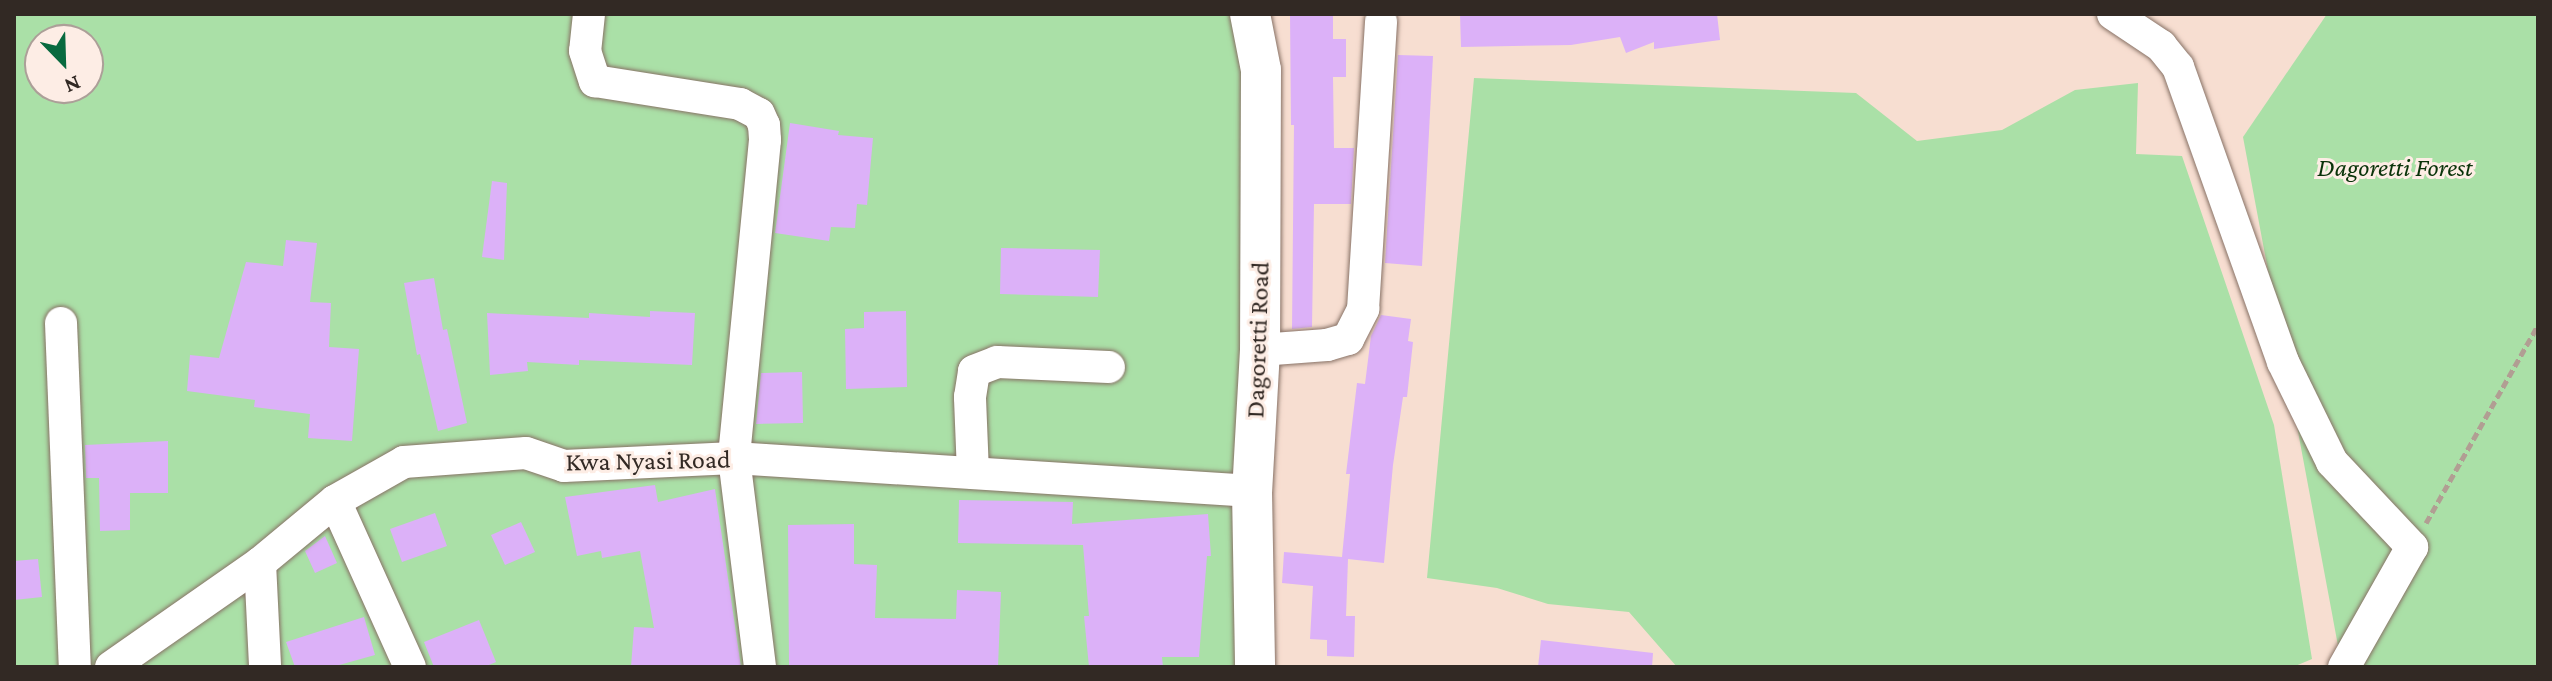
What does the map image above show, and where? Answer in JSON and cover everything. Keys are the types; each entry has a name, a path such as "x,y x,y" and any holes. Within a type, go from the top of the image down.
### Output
{"main road":[{"name":"Dagoretti Road","path":"1250,14 1261,70 1260,350 1252,491 1255,667"}],"street":[{"path":"589,14 585,51 595,81 740,104 759,114 764,125 764,156 734,458 760,667"},
{"path":"2113,14 2161,46 2178,67 2283,362 2332,462 2412,547 2344,667"},
{"path":"1260,350 1327,345 1348,339 1363,309 1381,22"},
{"path":"61,323 75,667"},
{"path":"973,473 970,397 974,371 997,362 1109,367"},
{"name":"Kwa Nyasi Road","path":"111,667 144,657 335,501 404,462 526,453 564,466 734,458 1252,491"},
{"path":"335,501 410,667"},
{"path":"260,563 265,667"}],"path":[{"path":"2412,547 2538,325"}],"green space":[{"path":"14,14 1258,14 1269,667 14,667"},
{"name":"Dagoretti Forest","path":"2327,14 2538,14 2538,667 2342,667 2243,137"},
{"path":"1474,78 1856,93 1917,141 2002,130 2075,90 2138,83 2136,154 2182,156 2274,425 2312,659 2293,667 1677,667 1629,612 1548,604 1497,588 1427,578"}],"building":[{"path":"1290,14 1333,14 1333,39 1346,39 1346,77 1333,77 1334,148 1354,148 1351,204 1314,204 1312,327 1292,329 1294,125 1291,125"},
{"path":"1460,14 1717,14 1720,40 1654,49 1654,42 1626,53 1620,37 1571,45 1461,47"},
{"path":"1398,55 1433,56 1422,266 1385,263"},
{"path":"790,123 839,131 838,135 873,138 867,205 857,204 855,228 831,227 829,241 775,233"},
{"path":"492,181 507,183 504,260 482,257"},
{"path":"286,240 317,243 310,302 331,303 329,347 359,349 352,441 308,438 310,414 254,407 255,400 187,391 190,355 219,358 246,262 283,266"},
{"path":"1001,248 1100,250 1098,297 1000,294"},
{"path":"434,278 443,330 447,329 467,423 438,431 420,354 417,355 404,283"},
{"path":"650,311 695,313 692,365 579,360 579,365 527,362 528,371 490,375 487,313 589,318 589,313 650,317"},
{"path":"906,311 907,387 846,389 845,329 864,328 864,312"},
{"path":"1381,315 1411,319 1408,341 1413,342 1407,397 1403,397 1393,465 1384,563 1348,559 1346,616 1355,616 1354,657 1327,656 1327,640 1310,639 1313,586 1282,583 1284,552 1342,557 1350,474 1346,474 1357,383 1365,384 1371,336"},
{"path":"802,372 803,423 756,424 761,373"},
{"path":"168,441 168,493 130,493 130,530 100,531 99,478 86,478 85,445"},
{"path":"655,485 658,502 715,489 741,667 631,667 634,627 654,628 640,551 602,558 601,551 577,556 565,497"},
{"path":"959,500 1073,502 1072,524 1208,514 1211,556 1207,556 1199,657 1162,657 1163,667 1089,667 1084,616 1089,616 1083,545 958,543"},
{"path":"435,513 447,546 402,562 390,529"},
{"path":"521,522 535,552 505,565 491,535"},
{"path":"854,524 854,564 877,565 875,618 956,619 957,590 1001,592 998,667 789,667 788,525"},
{"path":"325,536 337,563 315,573 305,551"},
{"path":"38,559 42,597 14,600 14,561"},
{"path":"364,617 375,655 332,667 295,667 286,642"},
{"path":"479,620 496,662 484,667 434,667 424,642"},
{"path":"1541,640 1653,653 1652,667 1538,667"}]}
